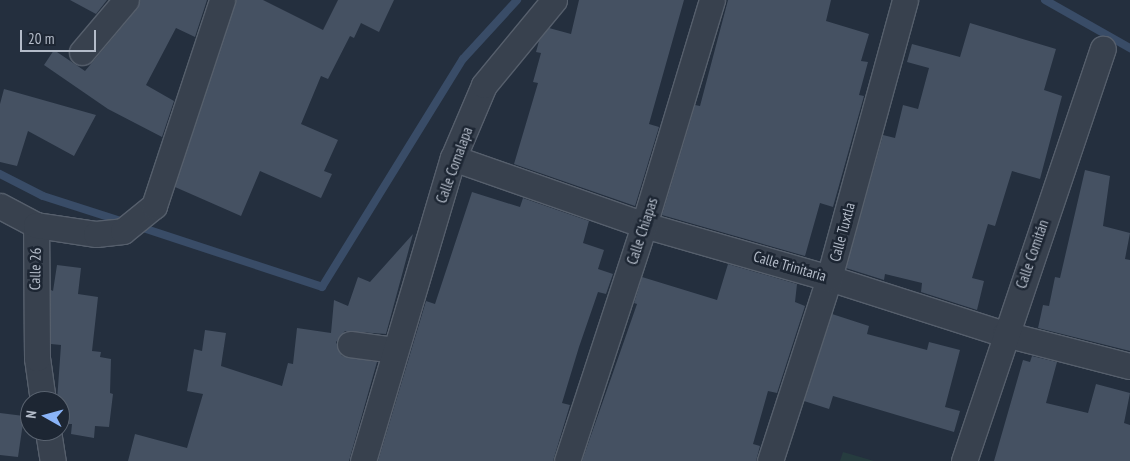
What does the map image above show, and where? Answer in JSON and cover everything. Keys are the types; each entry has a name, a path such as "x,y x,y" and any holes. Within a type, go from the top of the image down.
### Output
{"street":[{"path":"82,52 126,0"},
{"name":"Calle 26","path":"42,391 35,315 36,225 96,234 124,232 154,206 222,0"},
{"name":"Calle Comalapa","path":"363,461 394,350 453,158 484,85 554,0"},
{"name":"Calle Chiapas","path":"567,461 644,225 712,0"},
{"name":"Calle Tuxtla","path":"770,461 829,278 905,0"},
{"name":"Calle Comitán","path":"964,461 1005,334 1103,49"},
{"name":"Calle Trinitaria","path":"453,158 644,225 829,278 1005,334 1130,366"},
{"path":"0,206 36,225"},
{"path":"350,344 394,350"},
{"path":"50,441 53,461"}],"green space":[{"path":"843,452 874,461 840,461"}],"building":[{"path":"70,0 107,0 96,14"},
{"path":"140,0 207,0 195,37 176,28 146,85 174,101 162,137 108,109 44,65 54,50 85,71 137,9"},
{"path":"236,0 263,0 323,30 338,0 394,0 379,32 361,23 354,38 350,36 328,79 321,76 301,124 338,140 324,171 332,174 321,198 260,171 241,216 175,187"},
{"path":"579,0 684,0 649,124 659,127 635,206 514,164 538,83 533,82 541,53 536,52 539,41 549,28 571,34"},
{"path":"728,0 831,0 826,21 869,34 861,61 868,62 859,95 864,96 833,207 820,203 805,256 662,215 695,105 700,106"},
{"path":"970,23 1056,49 1044,90 1062,96 1040,179 1012,171 995,226 988,224 972,278 984,281 977,310 921,292 922,283 885,274 884,280 846,268 883,135 895,138 903,105 918,109 929,68 907,62 912,44 960,57"},
{"path":"4,89 96,115 74,156 28,131 17,166 0,162 0,104"},
{"path":"1085,170 1110,176 1103,226 1130,233 1125,259 1130,260 1130,351 1038,328 1043,305 1049,306 1055,277 1060,278"},
{"path":"472,192 520,207 523,198 589,221 583,243 604,250 598,269 613,274 606,294 598,292 579,347 562,403 570,405 553,461 378,461 426,301 435,304"},
{"path":"413,234 386,334 345,331 336,342 342,356 377,362 349,461 128,461 135,434 187,448 203,394 187,391 194,349 202,351 205,330 226,333 221,366 282,386 288,363 293,364 297,328 331,333 334,300 348,306 358,277 370,282"},
{"path":"728,264 797,284 795,302 805,306 777,393 768,391 753,444 760,446 756,461 582,461 637,304 634,303 642,277 717,300"},
{"path":"57,265 81,268 78,294 98,297 92,351 101,352 100,357 111,359 110,393 113,394 109,427 95,426 94,438 71,434 70,391 58,391 61,345 51,344 51,290 53,291"},
{"path":"832,314 869,326 867,334 927,350 929,342 960,350 945,407 960,411 954,432 833,396 829,409 804,401"},
{"path":"1032,356 1057,362 1046,403 1088,413 1096,384 1130,393 1124,423 1130,425 1130,461 994,461 1023,360 1030,362"},
{"path":"0,413 20,416 20,441 18,457 0,455"}],"waterway":[{"path":"137,226 322,287 463,59 517,0"},
{"path":"1045,0 1130,48"},
{"path":"0,174 43,196 124,222"}]}
